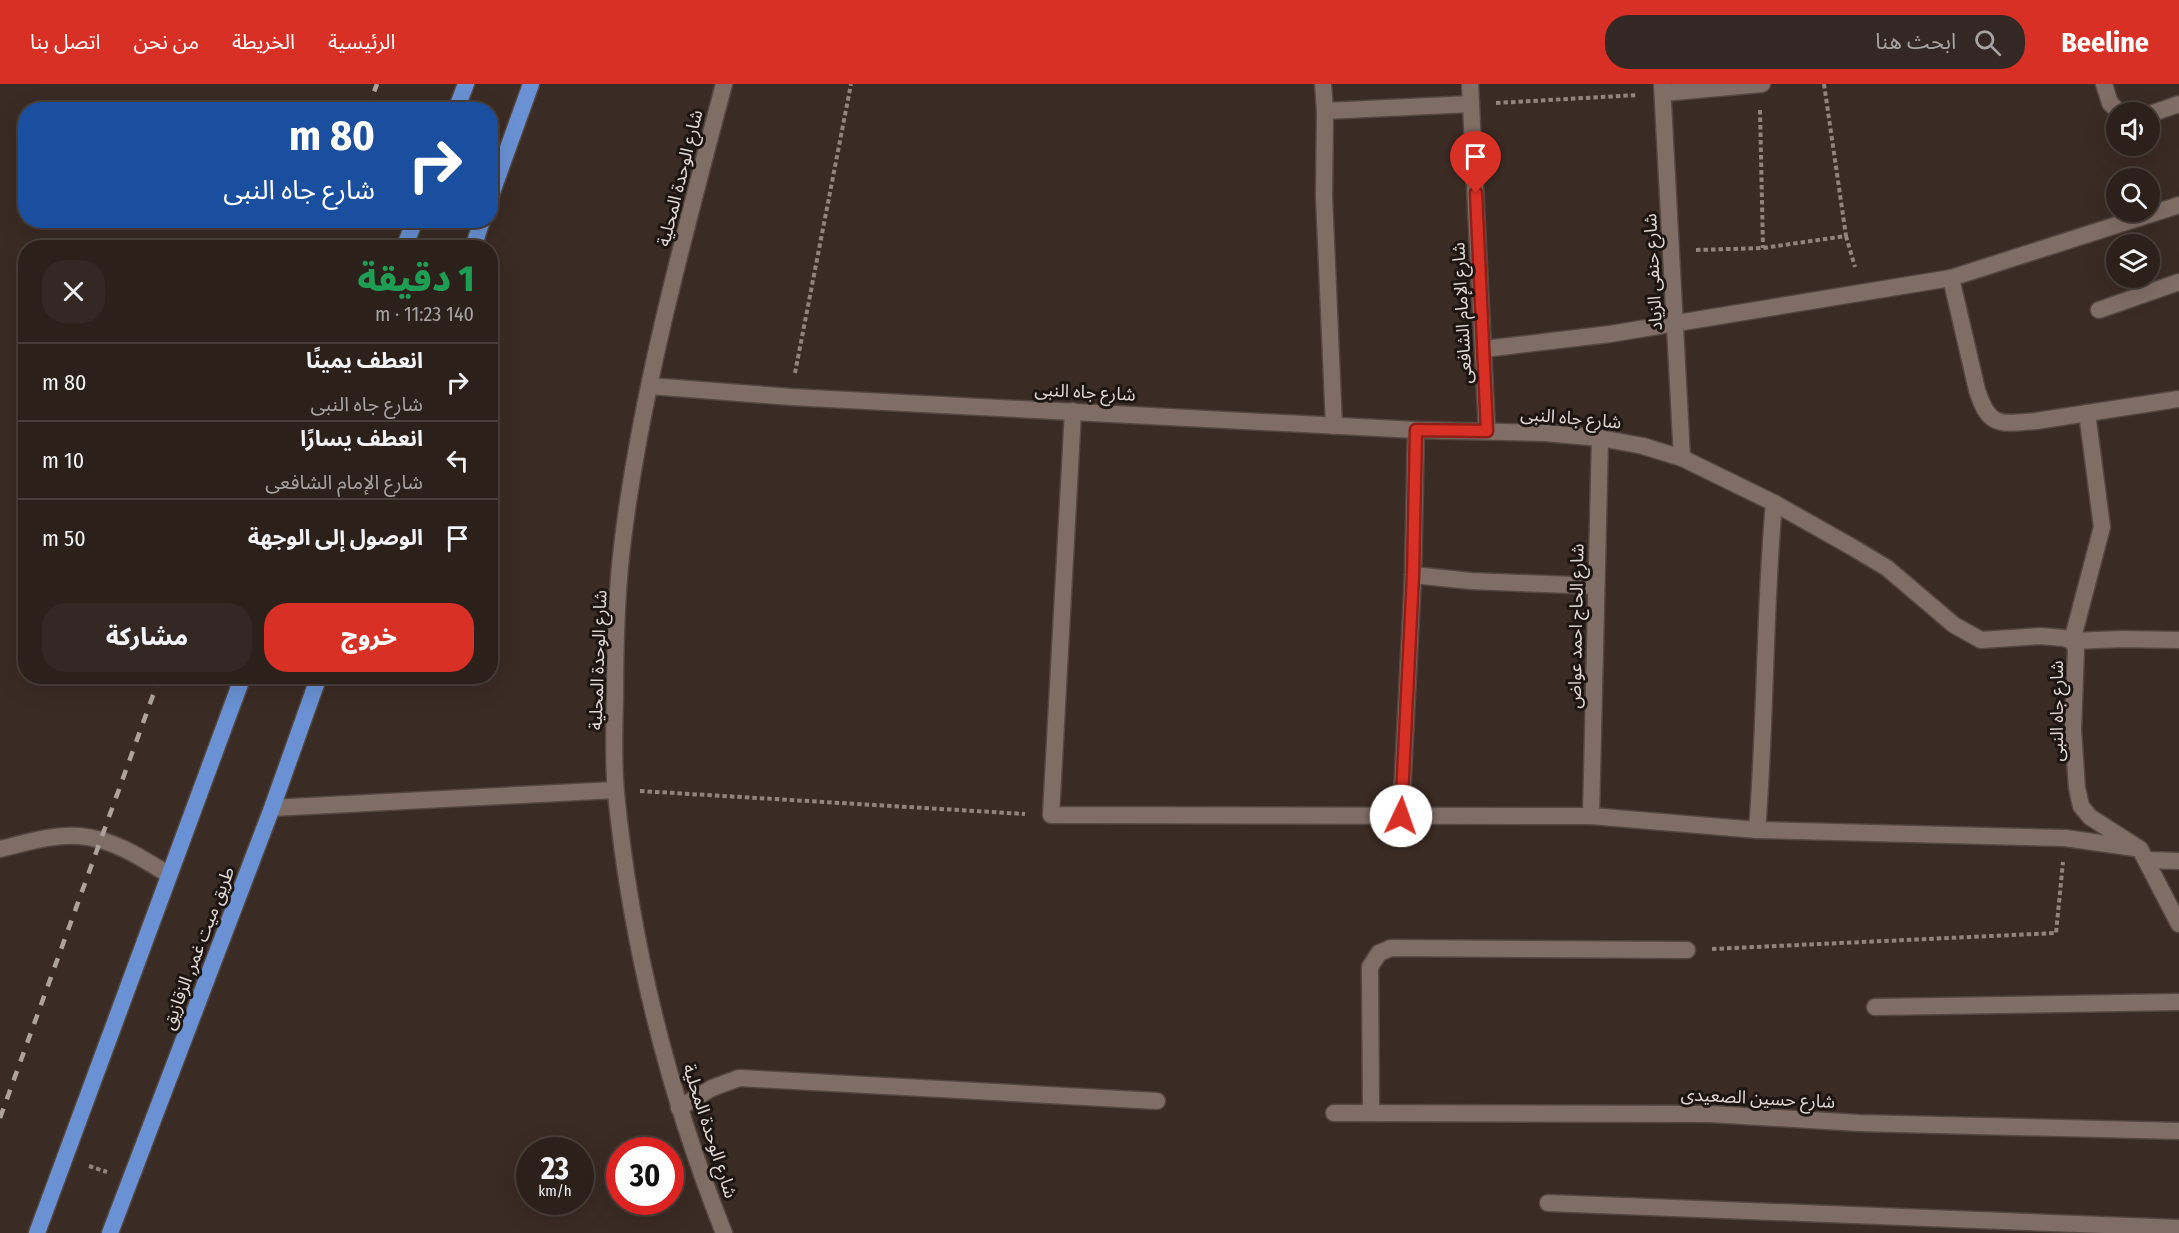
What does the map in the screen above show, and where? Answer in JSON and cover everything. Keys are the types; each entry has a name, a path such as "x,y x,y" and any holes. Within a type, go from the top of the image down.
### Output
{"highway":[{"path":"459,102 466,84"},
{"path":"498,176 531,84"},
{"path":"37,1233 240,684"},
{"name":"طريق ميت غمر, الزقازيق","path":"110,1233 272,808 316,684"}],"street":[{"name":"شارع الوحدة المحلية","path":"724,84 685,237 651,386 623,540 615,629 615,790 628,888 646,986 679,1108 724,1233"},
{"path":"1323,84 1324,196 1334,426"},
{"name":"شارع الإمام الشافعى","path":"1470,84 1487,431"},
{"path":"1663,89 1761,84"},
{"path":"2104,84 2110,102"},
{"name":"شارع حنفى الزياد","path":"1663,89 1682,458"},
{"path":"1325,111 1472,104"},
{"path":"2160,111 2179,104"},
{"path":"1484,349 1610,334 1951,278 2179,206"},
{"path":"1951,278 1977,390 1990,418 2012,423 2179,399"},
{"path":"2100,310 2179,282"},
{"name":"شارع جاه النبى","path":"651,386 791,397 1334,426 1545,433 1600,438 1643,446 1682,458 1774,503 1887,568 1954,625 1981,640 2040,636 2072,640 2076,648 2073,730 2077,788 2081,806 2090,817 2143,854"},
{"path":"1073,411 1051,815 1591,816 1757,830 2065,838 2179,861"},
{"path":"2087,413 2102,527 2072,640 2179,640"},
{"path":"1401,816 1413,575 1416,430"},
{"name":"شارع الحاج احمد عواض","path":"1591,816 1600,438"},
{"path":"1757,830 1764,751 1767,578 1774,503"},
{"path":"1413,575 1471,581 1596,586"},
{"path":"272,808 615,790"},
{"path":"0,849 46,838 78,835 101,840 140,857 169,875"},
{"path":"2143,854 2179,924"},
{"path":"1371,1112 1370,967 1379,953 1391,948 1688,950"},
{"path":"1875,1007 2179,1002"},
{"path":"679,1108 712,1088 739,1078 1157,1101"},
{"name":"شارع حسين الصعيدى","path":"1334,1113 1710,1114 1859,1123 2179,1131"},
{"path":"1548,1203 2179,1228"}],"path":[{"path":"791,397 851,84"},
{"path":"1761,84 1763,248"},
{"path":"1824,84 1846,236 1863,292"},
{"path":"1472,104 1663,89"},
{"path":"1671,251 1763,248 1846,236"},
{"path":"615,790 1051,815"},
{"path":"1688,950 2056,933 2065,838"},
{"path":"66,1158 130,1180"}],"railway":[{"path":"370,102 377,84"},
{"path":"320,240 324,228"},
{"path":"0,1118 157,684"}],"route":[{"path":"1401,816 1413,575 1416,430 1487,431 1476,193"}]}
